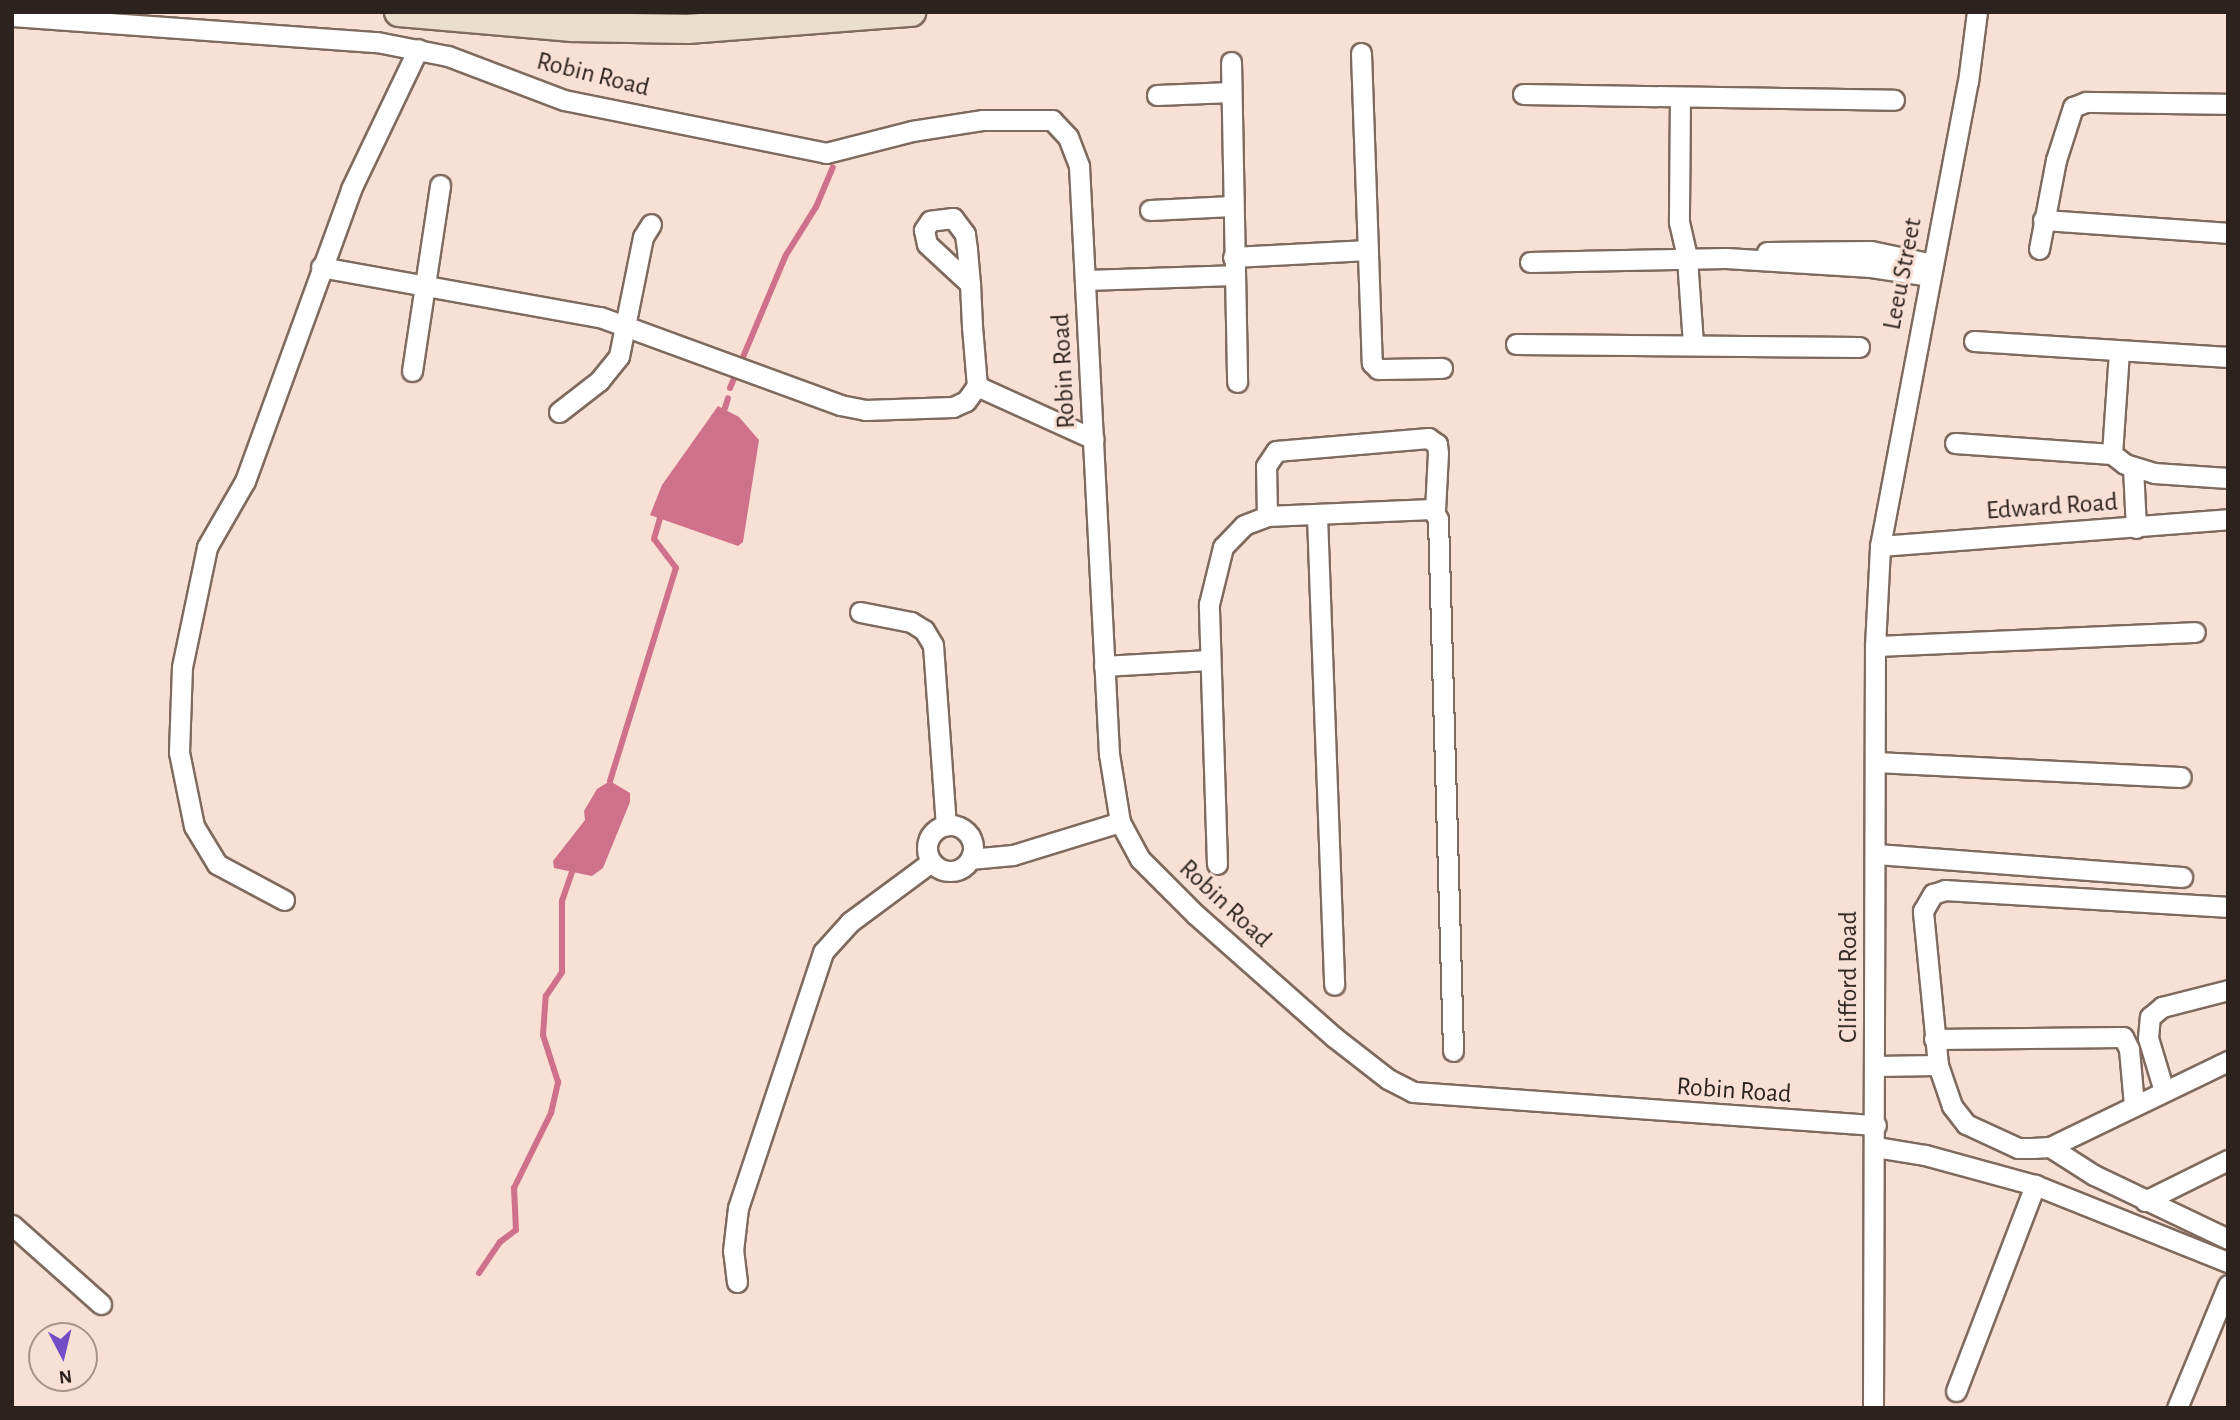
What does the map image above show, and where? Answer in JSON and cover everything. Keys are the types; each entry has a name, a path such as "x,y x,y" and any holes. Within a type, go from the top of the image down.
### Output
{"street":[{"path":"400,12 572,27 688,29 911,12"},
{"name":"Leeu Street","path":"1880,546 1968,82 1977,12"},
{"name":"Robin Road","path":"12,16 329,37 418,49 564,100 826,153 983,120 1046,117 1068,137 1079,166 1109,754 1120,822 1140,859 1196,915 1334,1037 1388,1079 1413,1092 1876,1125"},
{"path":"284,900 218,864 201,841 182,784 178,710 200,567 254,456 351,189 418,49"},
{"path":"1361,53 1374,366 1442,368"},
{"path":"1231,62 1231,206 1237,382"},
{"path":"1157,95 1231,92"},
{"path":"1523,94 1894,100"},
{"path":"1680,97 1679,222 1687,258 1693,344"},
{"path":"2039,249 2066,119 2078,104 2228,104"},
{"path":"412,371 440,185"},
{"path":"1150,210 1231,206"},
{"path":"2043,220 2228,233"},
{"path":"559,412 599,381 620,356 628,326 643,237 651,224"},
{"path":"1086,280 1368,250"},
{"path":"1530,262 1726,258 1759,252 1871,251 1931,270"},
{"path":"321,267 600,317 757,371 840,405 864,410 953,407 966,401 977,386 970,284"},
{"path":"1975,341 2228,357"},
{"path":"1516,344 1860,347"},
{"path":"2112,454 2119,351"},
{"path":"977,386 1094,439"},
{"path":"1267,516 1266,466 1276,451 1428,438 1437,444 1435,511 1447,769 1452,1051"},
{"path":"1955,443 2112,454 2133,467 2168,475 2228,478"},
{"path":"2133,467 2136,528"},
{"path":"1217,864 1208,660 1209,604 1223,547 1244,525 1267,516 1435,511"},
{"path":"1317,516 1334,985"},
{"name":"Edward Road","path":"1880,546 2228,519"},
{"name":"Clifford Road","path":"1873,1408 1876,1147 1875,646 1880,546"},
{"path":"860,612 911,622 933,645 946,826"},
{"path":"1875,646 2195,632"},
{"path":"1104,666 1208,660"},
{"path":"1875,762 2181,777"},
{"path":"931,862 954,871 970,859 1013,855 1120,822"},
{"path":"946,826 968,835 970,859"},
{"path":"931,862 928,840 946,826"},
{"path":"1876,854 2182,877"},
{"path":"737,1282 733,1240 738,1208 823,952 844,926 931,862"},
{"path":"2228,907 1938,891 1927,900 1923,911 1938,1065 1952,1106 1966,1124 2018,1148 2050,1147 2228,1061"},
{"path":"2164,1091 2148,1038 2150,1017 2162,1007 2228,990"},
{"path":"1934,1039 2123,1037 2129,1049 2134,1105"},
{"path":"1876,1066 1938,1065"},
{"path":"1876,1147 1925,1154 2035,1185 2228,1262"},
{"path":"2050,1147 2145,1201 2228,1240"},
{"path":"2145,1201 2228,1160"},
{"path":"1956,1391 2035,1185"},
{"path":"12,1225 101,1304"},
{"path":"2178,1408 2228,1285"}],"shaded area":[{"path":"718,406 739,417 759,440 743,542 738,546 650,515 662,485"},
{"path":"610,781 630,793 630,802 603,868 592,876 554,868 553,861 585,820 584,811 597,789"}],"waterway":[{"path":"730,388 786,255 816,207 833,167"},
{"path":"725,408 728,398"},
{"path":"610,781 676,568 654,539 660,518"},
{"path":"479,1273 500,1242 516,1230 514,1188 551,1113 558,1082 543,1035 546,996 562,972 562,901 572,872"}]}
